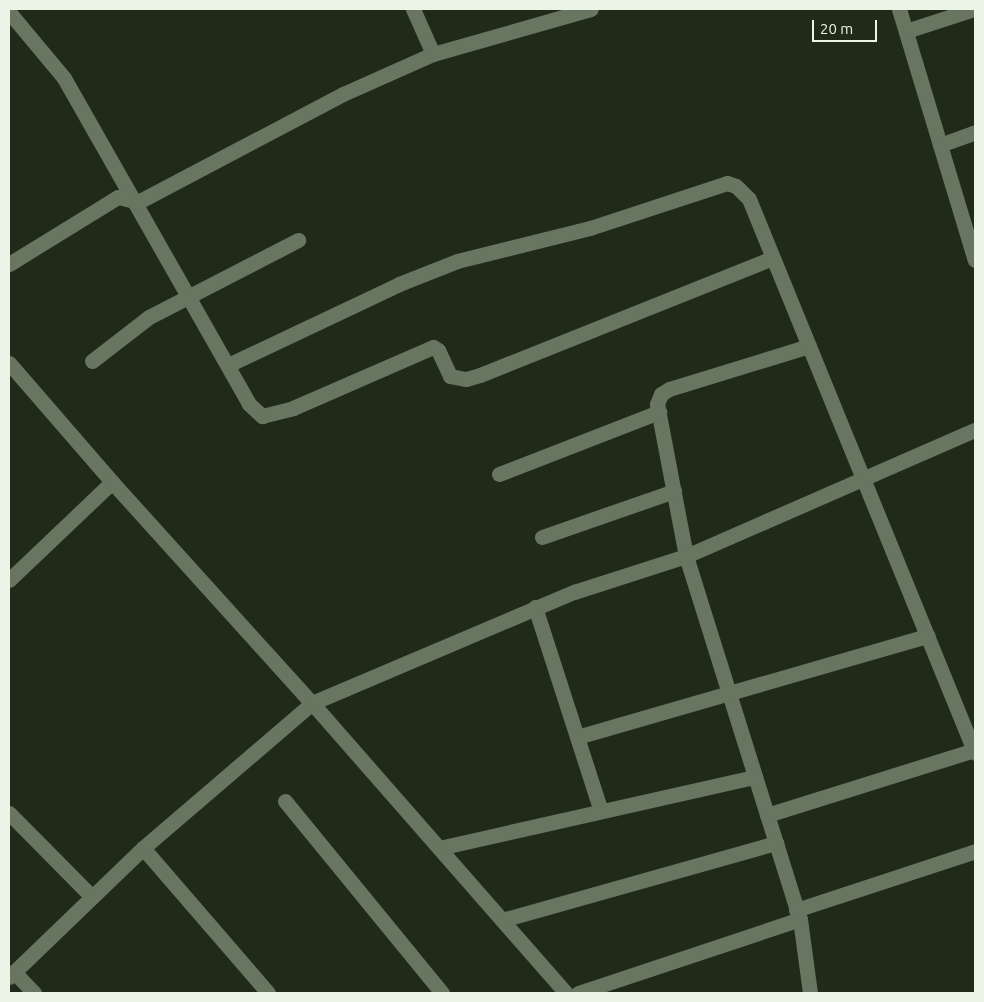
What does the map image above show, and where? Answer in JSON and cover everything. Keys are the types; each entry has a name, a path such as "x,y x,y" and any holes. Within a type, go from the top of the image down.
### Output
{"street":[{"path":"414,9 433,54"},
{"path":"9,264 118,197 134,202 343,94 433,54 591,9"},
{"path":"899,9 940,144 971,234 975,260"},
{"path":"906,32 974,9"},
{"path":"9,12 64,78 250,404 262,416 293,408 433,347 438,350 450,376 466,379 773,258"},
{"path":"940,144 975,132"},
{"path":"228,365 399,284 457,261 590,228 727,183 741,189 749,199 975,752 767,815"},
{"path":"92,361 148,317 298,240"},
{"path":"809,346 669,390 661,394 657,404 686,556 798,915 810,993"},
{"path":"9,363 112,482 312,703 566,993"},
{"path":"499,474 658,412"},
{"path":"34,993 11,975 143,848 312,703 535,607 686,556 863,477 975,430"},
{"path":"9,580 112,482"},
{"path":"542,537 674,492"},
{"path":"535,607 601,811"},
{"path":"577,737 928,636"},
{"path":"439,848 755,777"},
{"path":"285,801 442,993"},
{"path":"9,813 92,897"},
{"path":"502,920 776,843"},
{"path":"143,848 268,993"},
{"path":"578,993 975,851"}]}
